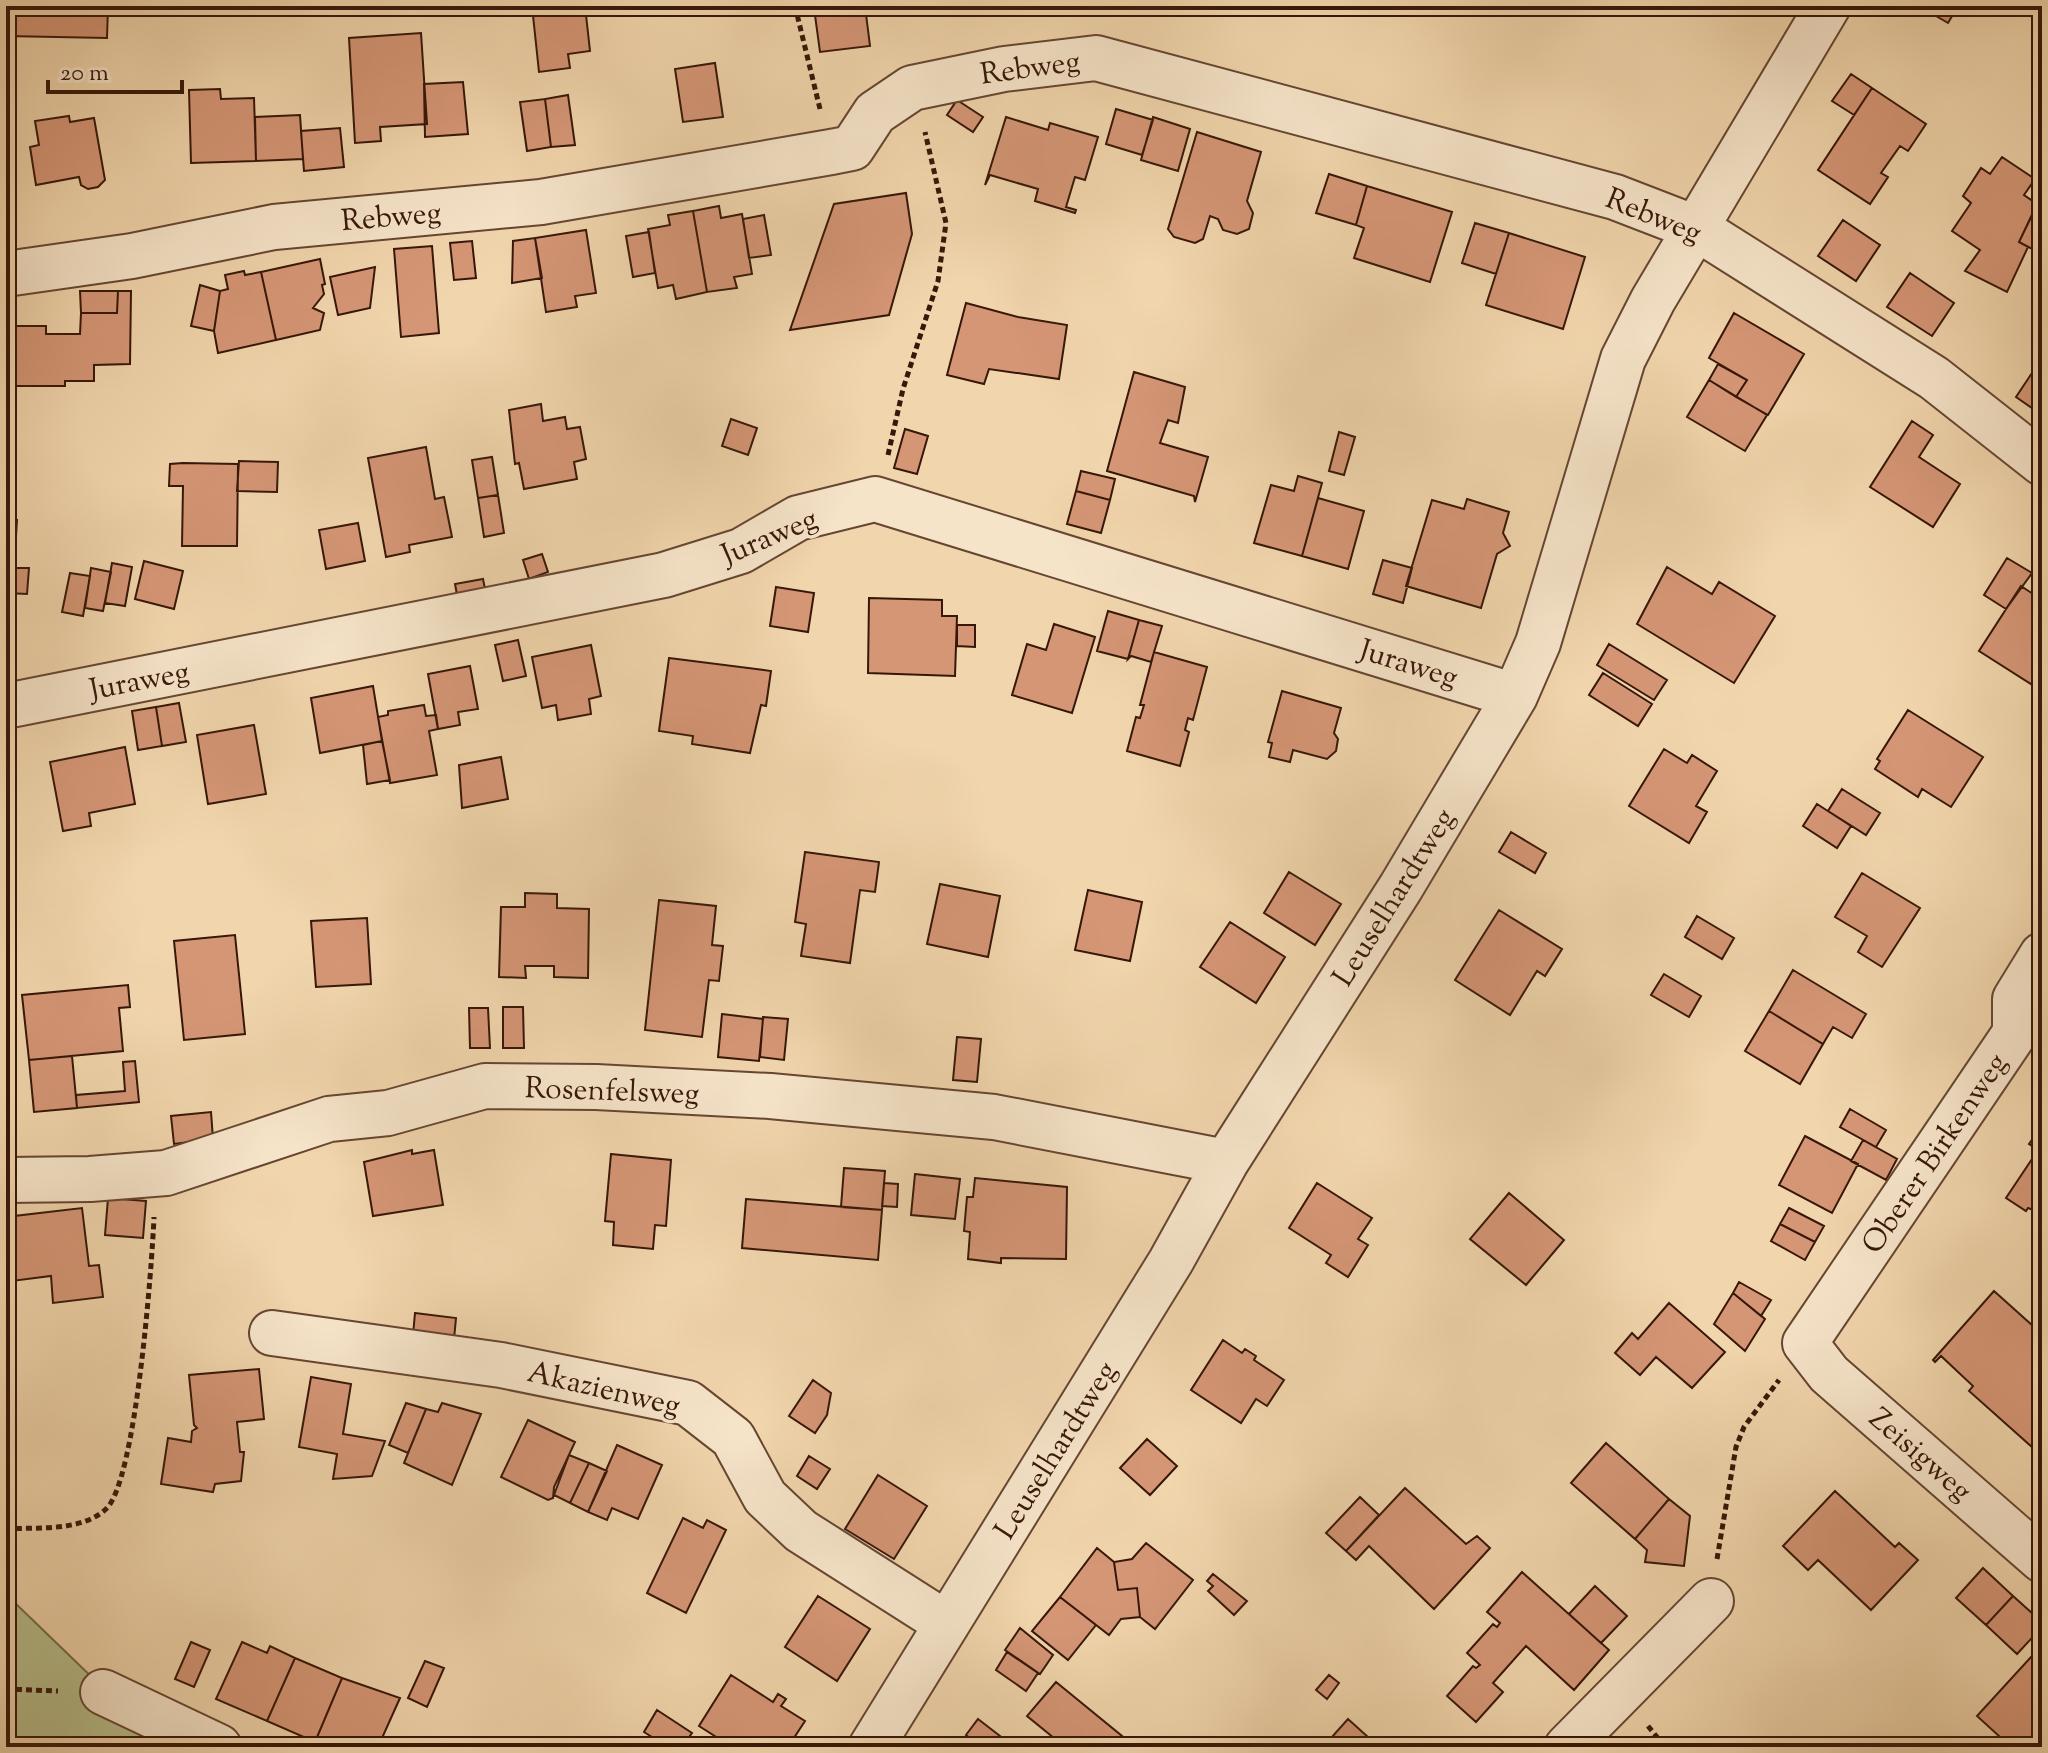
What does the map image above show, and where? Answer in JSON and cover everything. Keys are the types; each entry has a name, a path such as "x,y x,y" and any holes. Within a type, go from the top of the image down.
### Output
{"street":[{"name":"Leuselhardtweg","path":"871,1747 1171,1261 1226,1162 1401,887 1515,696 1538,643 1623,359 1653,300 1828,6"},
{"name":"Rebweg","path":"6,274 132,256 274,227 541,202 852,148 875,113 912,88 1004,69 1096,58 1615,197 1698,229 1934,378 2042,463"},
{"name":"Juraweg","path":"6,706 664,575 741,551 798,518 875,499 1515,696"},
{"name":"Oberer Birkenweg","path":"1805,1343 2028,1040 2015,999 2042,955"},
{"name":"Rosenfelsweg","path":"6,1180 155,1174 329,1119 388,1113 485,1086 596,1087 770,1096 994,1117 1226,1162"},
{"name":"Akazienweg","path":"272,1333 501,1365 688,1403 733,1438 765,1497 801,1531 947,1624"},
{"name":"Zeisigweg","path":"1805,1343 1829,1374 2042,1560"},
{"path":"1567,1747 1711,1601"},
{"path":"103,1692 219,1747"}],"path":[{"path":"795,6 831,152"},
{"path":"889,452 903,389 938,281 946,223 933,161 912,88"},
{"path":"6,1529 87,1522 108,1507 128,1446 151,1261 155,1174"},
{"path":"1711,1601 1736,1447 1744,1427 1805,1343"},
{"path":"6,1689 103,1692"}],"green space":[{"path":"6,1600 12,1600 131,1715 193,1747 6,1747"}],"building":[{"path":"6,6 108,6 107,38 6,36"},
{"path":"532,6 585,6 590,51 568,54 570,68 539,72"},
{"path":"865,6 870,46 820,52 814,8"},
{"path":"1919,6 1958,6 1948,23"},
{"path":"421,33 427,124 380,127 381,141 355,143 349,38"},
{"path":"715,63 723,117 683,122 675,69"},
{"path":"1851,74 1872,88 1854,115 1832,101"},
{"path":"463,82 468,134 425,137 424,84"},
{"path":"1872,88 1926,124 1908,151 1900,146 1881,173 1888,177 1870,204 1818,170"},
{"path":"220,89 221,99 254,98 256,161 191,163 189,90"},
{"path":"568,95 575,145 551,147 545,99"},
{"path":"545,99 551,147 527,151 520,102"},
{"path":"957,100 983,117 973,132 947,115"},
{"path":"1116,109 1153,120 1142,155 1106,144"},
{"path":"300,115 303,159 256,161 255,117"},
{"path":"69,116 70,122 94,118 105,180 98,187 88,189 81,185 79,177 36,185 30,147 39,145 35,121"},
{"path":"1006,117 1048,130 1050,123 1098,137 1085,180 1075,177 1066,207 1076,210 1075,213 1035,201 1038,189 990,175 985,185"},
{"path":"1153,117 1190,129 1178,171 1141,160"},
{"path":"340,128 344,167 304,171 301,131"},
{"path":"1197,132 1261,152 1247,201 1253,213 1249,229 1237,234 1223,230 1218,219 1210,216 1203,239 1195,243 1174,237 1168,229"},
{"path":"2002,157 2035,179 2024,195 2037,204 2019,242 2028,247 2007,292 1965,271 1980,250 1952,231 1971,203 1963,196 1981,168 1990,174"},
{"path":"1329,174 1367,186 1356,225 1316,213"},
{"path":"1367,186 1452,212 1430,282 1354,258 1364,228 1356,225"},
{"path":"906,193 912,234 889,315 790,330 834,204"},
{"path":"2042,195 2042,254 2019,242"},
{"path":"719,206 721,218 742,214 752,274 734,277 737,288 707,292 693,211"},
{"path":"693,211 707,292 676,299 673,285 658,288 648,229 670,225 668,215"},
{"path":"764,215 771,255 749,258 743,219"},
{"path":"1843,220 1880,245 1856,281 1818,256"},
{"path":"1475,223 1509,233 1496,274 1462,263"},
{"path":"586,230 596,293 575,296 577,307 546,312 535,238"},
{"path":"649,232 655,273 633,277 626,236"},
{"path":"1509,233 1585,257 1563,329 1486,305"},
{"path":"535,238 542,278 512,283 513,241"},
{"path":"472,241 476,278 454,280 450,243"},
{"path":"432,246 439,333 401,337 394,249"},
{"path":"320,259 324,294 313,308 324,313 320,330 276,340 261,272"},
{"path":"375,267 370,308 338,315 330,277"},
{"path":"244,271 245,275 261,272 276,340 218,353 214,331 220,291 228,289 225,275"},
{"path":"1910,273 1954,303 1932,336 1887,307"},
{"path":"200,285 220,291 214,331 191,326"},
{"path":"80,291 118,291 117,313 81,313"},
{"path":"118,291 131,291 130,364 94,365 94,381 65,381 65,386 6,386 6,333 15,333 14,326 46,326 46,334 80,334 81,313 117,313"},
{"path":"966,303 1018,317 1067,325 1059,379 989,369 984,384 947,375"},
{"path":"1734,313 1804,354 1768,415 1736,397 1747,380 1709,358"},
{"path":"2042,362 2042,415 2016,397"},
{"path":"1718,364 1747,380 1736,397 1709,380"},
{"path":"1134,372 1185,387 1178,423 1168,420 1160,443 1208,457 1195,502 1194,496 1107,471"},
{"path":"1709,380 1767,415 1745,451 1687,417"},
{"path":"541,404 543,421 565,417 567,429 580,427 586,459 574,462 577,479 524,489 519,463 515,464 509,410"},
{"path":"731,419 757,428 748,455 722,446"},
{"path":"1912,421 1933,435 1919,457 1960,484 1933,527 1870,487"},
{"path":"905,429 928,436 917,474 894,468"},
{"path":"1339,432 1355,437 1344,475 1329,471"},
{"path":"426,447 435,499 444,497 452,537 409,545 410,552 386,557 368,458"},
{"path":"492,457 498,495 478,498 472,460"},
{"path":"239,461 278,462 277,492 237,491"},
{"path":"170,464 238,464 237,546 182,546 183,486 169,486"},
{"path":"1081,471 1115,479 1110,500 1076,491"},
{"path":"1298,476 1322,483 1302,556 1254,543 1271,485 1294,491"},
{"path":"1076,491 1110,500 1101,533 1067,524"},
{"path":"498,495 504,533 484,537 478,498"},
{"path":"1318,498 1364,511 1348,569 1302,556"},
{"path":"1467,499 1509,512 1503,533 1510,546 1497,554 1481,608 1406,586 1432,500 1464,509"},
{"path":"6,519 17,520 14,568 29,568 27,594 6,593"},
{"path":"358,523 365,561 326,569 319,530"},
{"path":"542,554 548,572 529,579 523,560"},
{"path":"2007,558 2032,573 2006,609 1984,595"},
{"path":"1383,560 1412,568 1403,603 1373,594"},
{"path":"144,561 183,571 174,609 135,599"},
{"path":"112,563 132,567 125,606 105,603"},
{"path":"1667,567 1712,594 1719,582 1775,616 1734,683 1637,624"},
{"path":"91,568 111,572 103,611 85,608"},
{"path":"70,573 90,576 83,616 62,612"},
{"path":"483,579 486,594 458,600 455,584"},
{"path":"2021,586 2042,600 2042,649 2036,657 2042,661 2042,667 2031,684 1979,651"},
{"path":"776,587 814,593 808,632 770,626"},
{"path":"869,598 942,600 942,616 957,616 955,676 868,673"},
{"path":"1108,611 1139,620 1128,659 1097,651"},
{"path":"1139,620 1162,626 1151,662 1131,656 1128,659"},
{"path":"1054,624 1095,637 1072,713 1012,695 1027,644 1046,650"},
{"path":"957,625 975,625 975,647 957,646"},
{"path":"518,640 526,676 503,681 495,645"},
{"path":"1609,644 1667,680 1654,700 1597,665"},
{"path":"591,645 601,696 589,699 591,714 558,720 556,705 542,708 532,657"},
{"path":"1154,652 1207,667 1193,720 1188,718 1185,730 1189,732 1180,766 1127,751 1136,717 1140,718 1144,705 1140,705"},
{"path":"669,658 771,671 766,706 761,705 750,753 692,744 693,736 659,731"},
{"path":"470,666 478,709 458,712 460,725 438,729 428,674"},
{"path":"1603,673 1652,704 1638,726 1589,695"},
{"path":"373,686 382,741 320,753 311,698"},
{"path":"1282,691 1341,708 1334,733 1338,739 1336,751 1327,759 1293,750 1290,762 1269,757 1272,743 1268,742"},
{"path":"179,703 186,742 162,746 156,707"},
{"path":"424,705 426,716 436,715 438,729 429,731 437,775 390,783 378,717 388,715 388,711"},
{"path":"156,707 162,746 138,750 132,711"},
{"path":"1908,710 1983,757 1951,807 1922,789 1918,797 1875,769 1880,761 1877,759"},
{"path":"254,725 266,794 208,804 197,735"},
{"path":"382,741 390,780 367,784 363,745"},
{"path":"125,747 135,804 89,813 91,826 63,831 50,762"},
{"path":"1664,749 1687,763 1692,755 1717,771 1696,806 1707,812 1689,843 1629,806"},
{"path":"501,757 508,799 462,808 459,765"},
{"path":"1842,789 1880,813 1866,835 1828,811"},
{"path":"1817,804 1851,826 1837,848 1803,826"},
{"path":"1511,832 1546,853 1535,873 1499,852"},
{"path":"6,845 14,888 6,890"},
{"path":"805,852 879,862 875,892 860,890 850,963 801,956 806,924 795,922"},
{"path":"1289,872 1341,904 1315,945 1264,913"},
{"path":"1862,873 1920,908 1882,967 1858,952 1867,936 1835,917"},
{"path":"940,884 1000,896 988,957 927,944"},
{"path":"1088,890 1142,902 1130,961 1075,950"},
{"path":"525,893 557,894 557,908 589,909 588,978 554,977 554,966 525,966 526,978 499,977 501,907 525,907"},
{"path":"659,900 716,906 712,945 723,946 719,981 709,980 702,1037 645,1030"},
{"path":"1499,910 1562,949 1545,976 1537,971 1510,1015 1455,980"},
{"path":"1697,916 1734,938 1722,959 1685,937"},
{"path":"367,918 371,984 316,987 311,921"},
{"path":"1230,922 1285,957 1256,1003 1200,967"},
{"path":"235,935 245,1034 184,1040 174,941"},
{"path":"1793,970 1866,1014 1852,1038 1833,1027 1823,1044 1769,1011"},
{"path":"1664,974 1701,996 1689,1017 1651,995"},
{"path":"128,985 130,1007 119,1008 123,1051 29,1060 22,995"},
{"path":"503,1007 523,1007 524,1048 503,1048"},
{"path":"469,1008 488,1008 490,1048 470,1048"},
{"path":"1769,1011 1823,1044 1800,1084 1745,1051"},
{"path":"722,1014 763,1019 759,1061 718,1057"},
{"path":"763,1017 788,1019 784,1060 760,1057"},
{"path":"957,1037 981,1039 977,1082 953,1080"},
{"path":"72,1056 77,1108 34,1112 29,1060"},
{"path":"135,1061 139,1102 77,1108 76,1095 125,1091 123,1062"},
{"path":"1850,1109 1886,1130 1876,1147 1840,1127"},
{"path":"211,1112 213,1139 174,1144 171,1116"},
{"path":"2042,1126 2042,1213 2028,1208 2026,1211 2006,1198 2038,1150 2029,1144"},
{"path":"1805,1136 1858,1164 1832,1213 1779,1185"},
{"path":"1863,1140 1897,1159 1886,1180 1851,1161"},
{"path":"412,1150 412,1154 434,1150 443,1205 373,1216 364,1162"},
{"path":"611,1154 671,1160 666,1226 655,1225 653,1249 613,1245 614,1222 605,1221"},
{"path":"844,1168 885,1171 882,1210 841,1207"},
{"path":"915,1174 960,1179 955,1219 911,1215"},
{"path":"975,1178 1067,1187 1066,1259 1001,1258 1001,1263 968,1259 970,1232 964,1231 967,1197 973,1197"},
{"path":"884,1183 898,1184 897,1207 882,1206"},
{"path":"1317,1183 1372,1218 1358,1239 1368,1245 1348,1277 1326,1263 1331,1255 1289,1228"},
{"path":"1509,1193 1564,1240 1526,1285 1470,1239"},
{"path":"108,1198 146,1201 143,1238 105,1235"},
{"path":"746,1199 882,1210 878,1260 742,1248"},
{"path":"82,1208 89,1266 99,1265 103,1297 53,1303 51,1276 12,1281 6,1217"},
{"path":"1789,1208 1824,1226 1815,1242 1780,1224"},
{"path":"6,1220 14,1292 6,1293"},
{"path":"1780,1224 1815,1242 1805,1260 1771,1241"},
{"path":"1739,1282 1771,1300 1761,1316 1733,1293"},
{"path":"1994,1291 2042,1334 2042,1456 1969,1391 1973,1386 1941,1356 1935,1362 1933,1360"},
{"path":"1733,1293 1765,1319 1745,1351 1714,1324"},
{"path":"1669,1303 1725,1352 1692,1388 1656,1357 1640,1375 1615,1353 1632,1333 1638,1339"},
{"path":"415,1313 456,1318 454,1339 413,1335"},
{"path":"1223,1340 1242,1353 1245,1349 1256,1356 1254,1360 1284,1380 1267,1406 1256,1399 1241,1423 1191,1390"},
{"path":"259,1369 264,1419 237,1422 240,1452 244,1452 241,1481 215,1484 213,1492 161,1484 168,1438 191,1442 192,1431 197,1428 194,1425 189,1375"},
{"path":"311,1377 351,1384 343,1434 385,1441 372,1476 333,1479 337,1454 299,1447"},
{"path":"813,1380 831,1393 827,1415 815,1433 789,1416"},
{"path":"406,1403 426,1409 408,1453 389,1445"},
{"path":"442,1403 481,1414 452,1485 404,1463 426,1409 438,1412"},
{"path":"528,1420 575,1442 554,1487 553,1498 548,1500 501,1477"},
{"path":"1147,1439 1177,1466 1150,1495 1120,1468"},
{"path":"1606,1443 1669,1499 1635,1539 1571,1483"},
{"path":"617,1445 662,1465 638,1519 612,1508 607,1520 588,1512"},
{"path":"569,1455 589,1463 570,1503 554,1495"},
{"path":"809,1456 830,1469 817,1489 797,1476"},
{"path":"589,1463 607,1471 588,1512 570,1503"},
{"path":"878,1475 927,1506 894,1559 845,1529"},
{"path":"1405,1488 1466,1544 1477,1536 1490,1548 1434,1609 1369,1546 1356,1560 1346,1551"},
{"path":"1835,1491 1895,1547 1899,1543 1918,1560 1871,1610 1818,1560 1808,1570 1783,1546"},
{"path":"1360,1497 1379,1515 1346,1551 1326,1533"},
{"path":"1669,1499 1690,1516 1684,1566 1645,1562 1647,1550 1635,1539"},
{"path":"683,1518 703,1528 707,1520 726,1530 686,1613 647,1593"},
{"path":"1146,1543 1193,1580 1155,1629 1140,1617 1137,1588 1118,1590 1114,1562 1132,1559"},
{"path":"1097,1548 1114,1562 1118,1590 1137,1588 1140,1617 1121,1619 1109,1635 1060,1597"},
{"path":"1983,1568 2013,1596 1986,1625 1956,1598"},
{"path":"1522,1572 1609,1650 1574,1690 1526,1646 1493,1683 1503,1692 1476,1722 1447,1696 1473,1666 1476,1668 1480,1665 1467,1653 1493,1624 1497,1627 1500,1623 1487,1612"},
{"path":"1213,1574 1247,1601 1234,1615 1208,1591 1213,1586 1207,1581"},
{"path":"1595,1586 1627,1616 1601,1643 1569,1614"},
{"path":"818,1596 870,1629 837,1681 785,1647"},
{"path":"2013,1596 2042,1622 2042,1627 2017,1654 1986,1625"},
{"path":"1060,1597 1096,1625 1068,1660 1032,1631"},
{"path":"1020,1628 1053,1655 1040,1674 1005,1650"},
{"path":"191,1642 210,1650 194,1687 175,1679"},
{"path":"242,1642 267,1653 270,1646 295,1658 267,1721 216,1699"},
{"path":"2042,1645 2042,1729 2025,1747 2011,1747 1977,1716"},
{"path":"1007,1652 1038,1673 1026,1691 996,1670"},
{"path":"295,1658 342,1678 315,1742 267,1721"},
{"path":"425,1661 444,1668 427,1707 408,1698"},
{"path":"731,1675 773,1702 778,1694 786,1699 781,1706 805,1721 788,1747 732,1747 699,1726"},
{"path":"1329,1675 1339,1683 1327,1699 1316,1690"},
{"path":"342,1678 400,1698 378,1747 326,1747 315,1742"},
{"path":"1056,1682 1122,1736 1113,1747 1065,1747 1027,1716"},
{"path":"657,1710 692,1733 682,1747 668,1747 644,1732"},
{"path":"978,1719 1009,1743 1006,1747 981,1747 966,1735"},
{"path":"1348,1719 1379,1747 1323,1747"}]}
